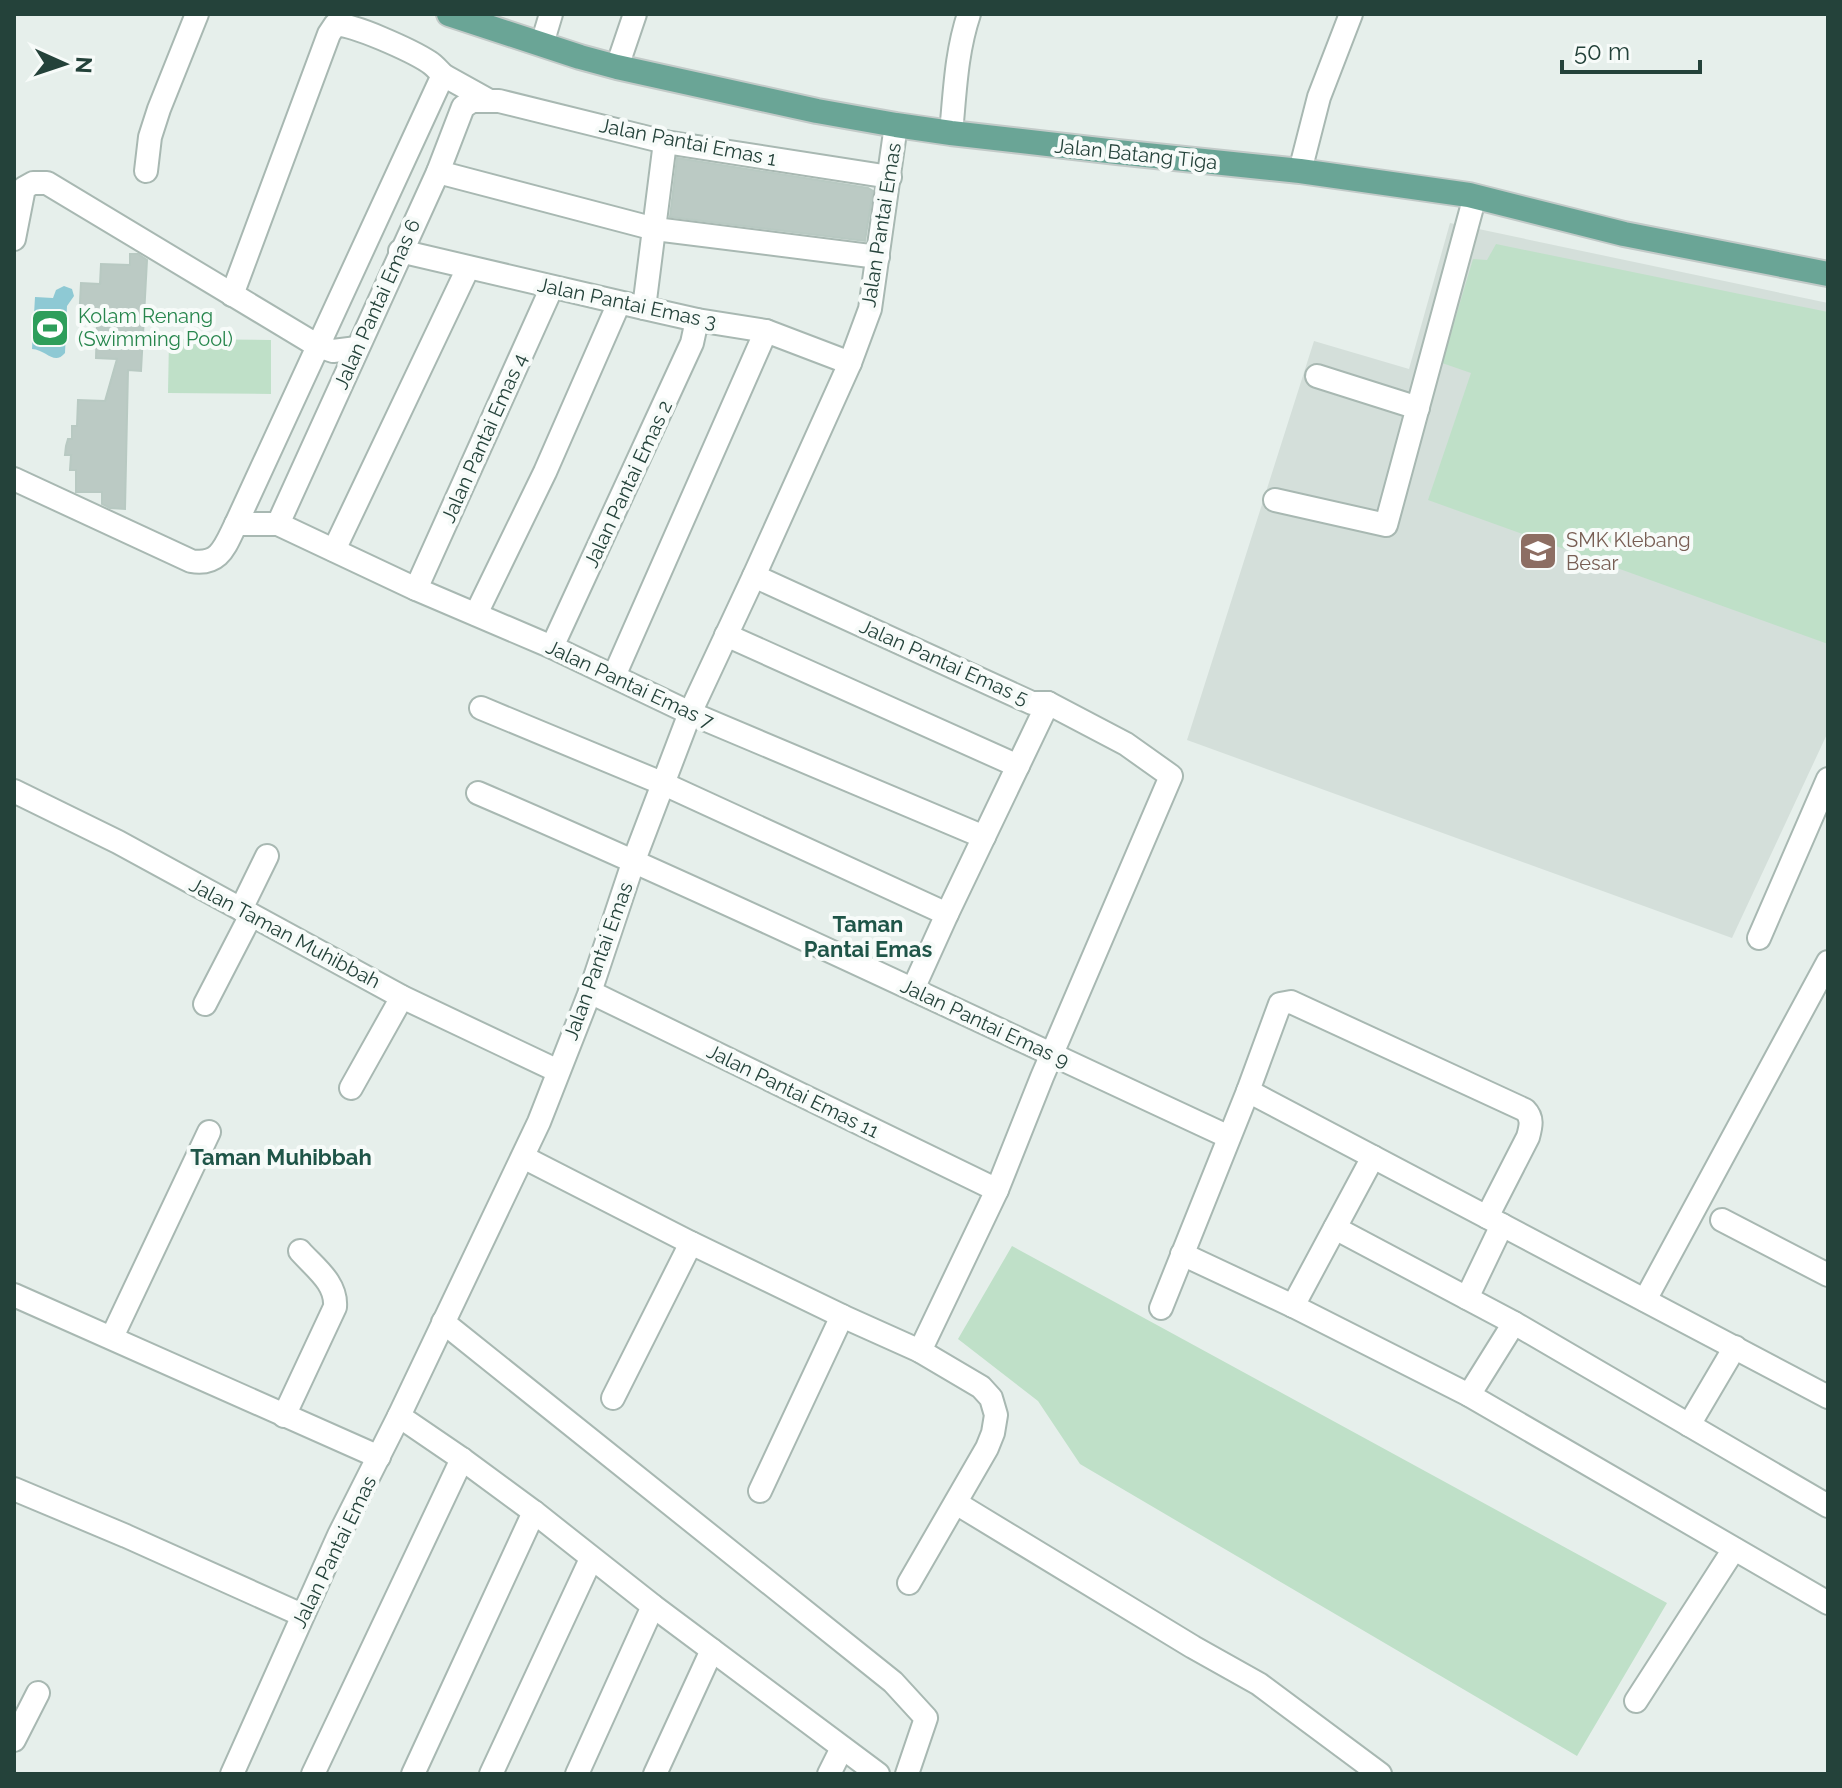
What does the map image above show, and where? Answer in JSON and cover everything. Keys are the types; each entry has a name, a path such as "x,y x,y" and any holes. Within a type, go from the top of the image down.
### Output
{"main road":[{"name":"Jalan Batang Tiga","path":"449,14 580,57 788,106 951,133 1300,171 1475,196 1624,234 1828,274"}],"street":[{"path":"146,171 150,137 197,14"},
{"path":"542,44 551,14"},
{"path":"617,67 635,14"},
{"path":"951,133 957,66 969,14"},
{"path":"1300,171 1319,97 1351,14"},
{"name":"Jalan Pantai Emas 1","path":"232,295 335,25 357,29 411,52 443,75 488,100 665,142 890,177"},
{"path":"14,479 191,561 202,563 220,554 443,75"},
{"name":"Jalan Pantai Emas 6","path":"278,524 438,172 463,107 472,101 488,100"},
{"name":"Jalan Pantai Emas","path":"232,1774 339,1535 523,1157 590,992 634,860 690,713 850,363 870,309 896,125"},
{"path":"644,308 665,142"},
{"path":"438,172 655,229 878,257"},
{"path":"14,239 24,188 33,183 47,183 318,346 333,351 357,348"},
{"path":"1275,500 1386,525 1475,196"},
{"name":"Jalan Pantai Emas 3","path":"400,251 619,303 766,331 850,363"},
{"path":"334,550 468,268"},
{"name":"Jalan Pantai Emas 4","path":"416,589 552,287"},
{"path":"476,614 545,472 619,303"},
{"name":"Jalan Pantai Emas 2","path":"552,647 692,343 697,320"},
{"path":"614,676 766,331"},
{"path":"1317,376 1418,408"},
{"path":"236,524 278,524"},
{"name":"Jalan Pantai Emas 7","path":"278,524 416,589 552,647 690,713 984,837"},
{"name":"Jalan Pantai Emas 5","path":"754,576 1032,703 1048,703 1126,744 1171,776 1053,1054"},
{"path":"726,635 1018,766"},
{"path":"913,989 1048,703"},
{"path":"481,708 664,784 947,914"},
{"path":"1759,938 1828,779"},
{"name":"Jalan Taman Muhibbah","path":"14,791 118,842 402,997 558,1071"},
{"name":"Jalan Pantai Emas 9","path":"478,793 634,860 1229,1137"},
{"path":"205,1004 267,856"},
{"path":"1645,1300 1828,962"},
{"name":"Jalan Pantai Emas 11","path":"590,992 997,1190"},
{"path":"351,1088 402,997"},
{"path":"1161,1308 1280,1004 1291,1002 1530,1115 1528,1137 1467,1298"},
{"path":"920,1351 997,1190 1053,1054"},
{"path":"1248,1091 1828,1397"},
{"path":"112,1337 209,1132"},
{"path":"523,1157 691,1243 920,1351 981,1387 991,1398 996,1415 987,1448 909,1583"},
{"path":"1293,1306 1373,1157"},
{"path":"1722,1220 1828,1275"},
{"path":"1335,1228 1514,1323 1828,1506"},
{"path":"613,1398 691,1243"},
{"path":"284,1416 335,1307 334,1288 300,1251"},
{"path":"1182,1254 1469,1395 1827,1601"},
{"path":"14,1295 379,1457"},
{"path":"760,1491 842,1316"},
{"path":"443,1322 893,1682 926,1718 907,1774"},
{"path":"1469,1395 1514,1323"},
{"path":"1689,1425 1735,1347"},
{"path":"399,1416 534,1512 591,1559 878,1774"},
{"path":"313,1774 462,1459"},
{"path":"14,1489 302,1615"},
{"path":"956,1503 1259,1684 1380,1774"},
{"path":"413,1774 534,1512"},
{"path":"1636,1701 1734,1549"},
{"path":"491,1774 591,1559"},
{"path":"577,1774 653,1606"},
{"path":"655,1774 712,1650"},
{"path":"14,1740 38,1693"},
{"path":"829,1774 842,1748"}],"shaded area":[{"name":"SMK Klebang Besar","path":"1450,223 1828,303 1828,732 1732,938 1187,740 1314,341 1409,369"}],"green space":[{"path":"1496,244 1828,312 1828,644 1428,500 1471,373 1442,363 1473,259 1487,260"},
{"path":"169,339 271,340 271,394 168,393"},
{"path":"1012,1246 1667,1603 1577,1756 1080,1464 1038,1401 958,1339"}],"water":[{"name":"Kolam Renang (Swimming Pool)","path":"64,286 72,289 74,296 67,306 65,353 54,358 32,349 35,297 53,298 56,290"}],"building":[{"path":"677,158 868,188 873,191 865,241 670,217"},
{"path":"130,254 138,254 147,260 141,371 128,370 125,509 102,504 102,492 76,492 76,470 70,470 71,455 65,455 68,439 72,439 72,426 77,426 78,400 105,401 117,359 96,358 97,323 79,322 81,283 100,284 101,264 130,265"}],"place":[{"name":"Kolam Renang (Swimming Pool)","path":"50,328"},
{"name":"SMK Klebang Besar","path":"1538,551"}],"district":[{"name":"Taman Pantai Emas","path":"868,936"},
{"name":"Taman Muhibbah","path":"281,1157"}]}
